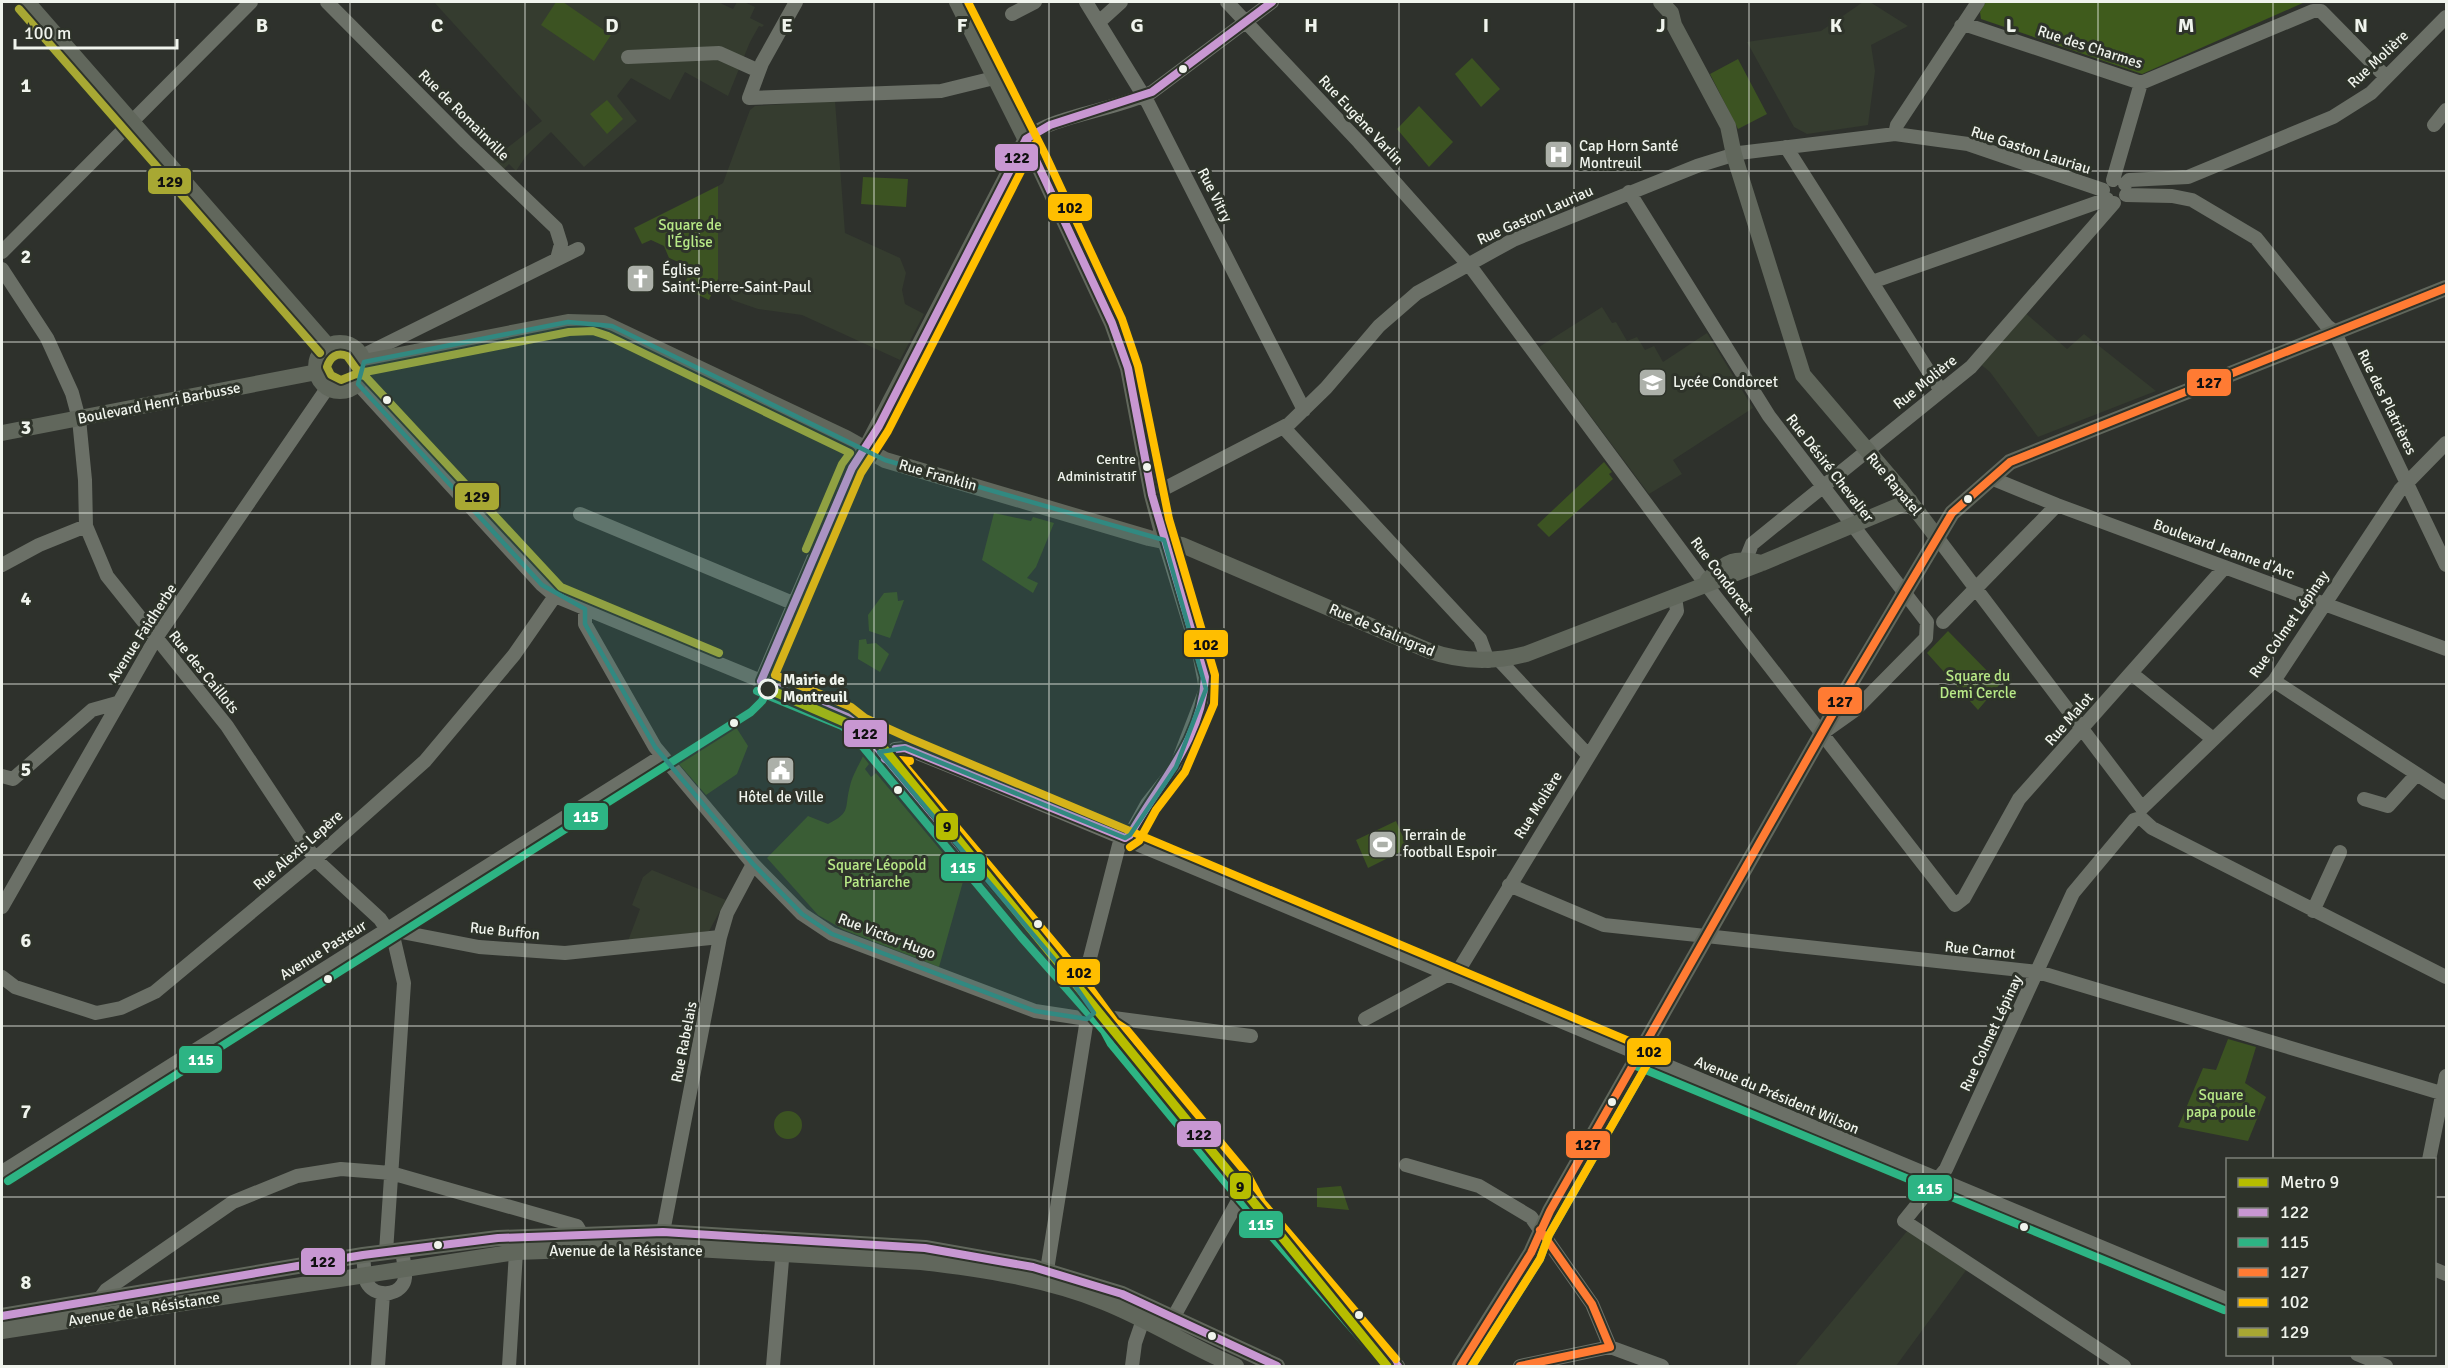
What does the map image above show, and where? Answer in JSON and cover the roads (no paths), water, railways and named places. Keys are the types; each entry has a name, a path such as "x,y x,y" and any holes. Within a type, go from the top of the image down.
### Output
{"main road":[{"path":"27,2 328,346"},
{"path":"957,2 1026,139 1112,324 1128,368 1152,495 1164,540"},
{"name":"Rue Rapatel","path":"1667,5 1674,25 1728,126 1734,154 1803,375 1910,501 1936,537"},
{"path":"865,450 1026,139"},
{"path":"1463,1366 1531,1253 1540,1230 1821,734 1948,517 2010,462 2446,288"},
{"name":"Rue Franklin","path":"363,359 568,322 594,320 612,326 846,438 885,460 1149,538 1164,540"},
{"path":"343,343 357,349 363,359 363,375 358,384 341,391 328,387 317,372 318,357 328,346 343,343"},
{"name":"Boulevard Henri Barbusse","path":"2,434 317,372"},
{"name":"Rue de Stalingrad","path":"1164,540 1182,545 1427,650 1447,657 1493,660 1526,654 1675,597 1706,583 1728,562 1752,564 1910,501"},
{"name":"Avenue de la Résistance","path":"2,1316 363,1255 579,1230 664,1230 786,1235 925,1248 1047,1270 1094,1283 1236,1366"},
{"name":"Avenue de la Résistance","path":"2,1331 516,1252 661,1247 940,1264 1029,1280 1145,1313 1173,1318 1277,1366"}],"street":[{"path":"2,252 251,2"},
{"name":"Rue de Romainville","path":"327,2 466,142 556,228 561,244 557,259"},
{"path":"796,2 759,71 749,98 941,91 994,78"},
{"path":"1012,14 1035,2"},
{"name":"Rue Vitry","path":"1086,2 1144,96 1304,410"},
{"path":"1099,22 1121,2"},
{"name":"Rue Eugène Varlin","path":"1227,2 1467,264"},
{"path":"1026,139 1042,128 1144,96 1272,2"},
{"path":"1895,134 1897,126 1978,2"},
{"name":"Rue des Charmes","path":"1961,26 1982,29 2141,83 2313,11 2321,11 2386,77"},
{"name":"Rue Molière","path":"1752,564 1752,544 1971,367 2115,192 2129,180 2188,177 2333,117 2371,93 2446,17"},
{"path":"628,57 719,53 759,71"},
{"path":"1872,282 2115,192 2141,83"},
{"path":"2434,125 2446,110"},
{"name":"Rue Gaston Lauriau","path":"1152,495 1284,428 1304,410 1398,308 1467,264 1513,240 1629,192 1734,154 1895,134 1968,144 2115,192 2172,196 2192,200 2256,238"},
{"path":"1786,147 1941,390"},
{"name":"Rue Désiré Chevalier","path":"1629,192 1769,416 1927,622 1926,638 1855,710 1821,734"},
{"name":"Rue des Platrières","path":"2256,238 2334,332 2446,565"},
{"path":"363,359 574,251"},
{"name":"Rue Condorcet","path":"1467,264 1706,583 1955,905"},
{"name":"Rue des Caillots","path":"2,269 48,338 72,393 80,419 86,480 86,526 107,576 227,726 315,859"},
{"path":"358,384 542,585 555,596 761,681 852,468 865,450"},
{"name":"Avenue Faidherbe","path":"2,907 104,725 156,638 328,387"},
{"path":"1284,428 1480,639 1493,660 1588,755"},
{"name":"Rue Colmet Lépinay","path":"2124,1366 1904,1221 1946,1169 2077,886 2134,820 2212,740 2274,681 2400,490 2446,443"},
{"name":"Boulevard Jeanne d'Arc","path":"1991,478 2057,505 2446,649"},
{"path":"1943,622 2057,505"},
{"path":"580,514 795,604"},
{"path":"2,566 39,545 86,526"},
{"name":"Rue Rapatel","path":"1936,537 2152,828 2446,977"},
{"path":"1082,989 1119,845 1130,835 1148,804 1176,767 1206,689 1200,658 1164,540"},
{"name":"Rue Malot","path":"1955,905 1964,898 2019,800 2225,567"},
{"name":"Rue Alexis Lepère","path":"2,977 15,987 96,1013 121,1008 154,992 315,859 425,761 514,655 555,596"},
{"name":"Rue Molière","path":"1365,1019 1460,968 1677,611 1675,597"},
{"name":"Rue Victor Hugo","path":"585,609 585,624 662,756 753,864 802,914 832,934 1035,1011 1096,1016 1251,1036"},
{"path":"2131,673 2212,740"},
{"path":"2274,681 2417,774 2445,788"},
{"path":"2,776 13,779 92,710 117,703"},
{"path":"79,720 97,717 104,725"},
{"name":"Avenue du Président Wilson","path":"1069,977 885,759 895,749 905,748 1125,838 1640,1056 2226,1299"},
{"name":"Avenue Pasteur","path":"2,1172 662,756"},
{"path":"2364,799 2388,806 2417,774"},
{"path":"2313,911 2340,852"},
{"path":"315,859 380,919 394,940 404,984 391,1173 394,1252 404,1269 403,1284 397,1290 383,1294 371,1287 366,1275 363,1255"},
{"name":"Rue Rabelais","path":"664,1230 720,937 727,913 753,864"},
{"name":"Rue Carnot","path":"1509,885 1604,925 2038,972 2441,1093"},
{"name":"Rue Buffon","path":"387,929 479,947 565,953 720,937"},
{"path":"1047,1270 1096,1016 1082,989 1069,977"},
{"path":"1069,977 1096,1016 1119,1037 1247,1192 1398,1366"},
{"path":"2430,1158 2444,1107 2441,1093 2446,1076"},
{"path":"1406,1165 1479,1186 1531,1217 1592,1304 1610,1347"},
{"path":"98,1301 106,1290 233,1202 297,1176 341,1169 391,1173 579,1230"},
{"path":"1173,1318 1238,1201 1247,1192"},
{"path":"509,1366 516,1252"},
{"path":"773,1366 782,1260"},
{"path":"378,1366 383,1294"},
{"path":"1132,1366 1145,1313"},
{"path":"1520,1366 1610,1347 1662,1366"},
{"path":"2363,1356 2382,1363"}],"metro line":[{"name":"9","path":"768,689 872,734 1387,1366"}],"place":[{"name":"Cap Horn Santé Montreuil","path":"1558,155"},
{"name":"Église Saint-Pierre-Saint-Paul","path":"641,279"},
{"name":"Lycée Condorcet","path":"1652,382"},
{"name":"Centre Administratif","path":"1147,467"},
{"name":"Mairie de Montreuil","path":"768,689"},
{"name":"Hôtel de Ville","path":"781,770"},
{"name":"Terrain de football Espoir","path":"1382,844"}],"park label":[{"name":"Square de l'Église","path":"690,234"},
{"name":"Square du Demi Cercle","path":"1978,684"},
{"name":"Square Léopold Patriarche","path":"877,874"},
{"name":"Square papa poule","path":"2221,1104"}]}
